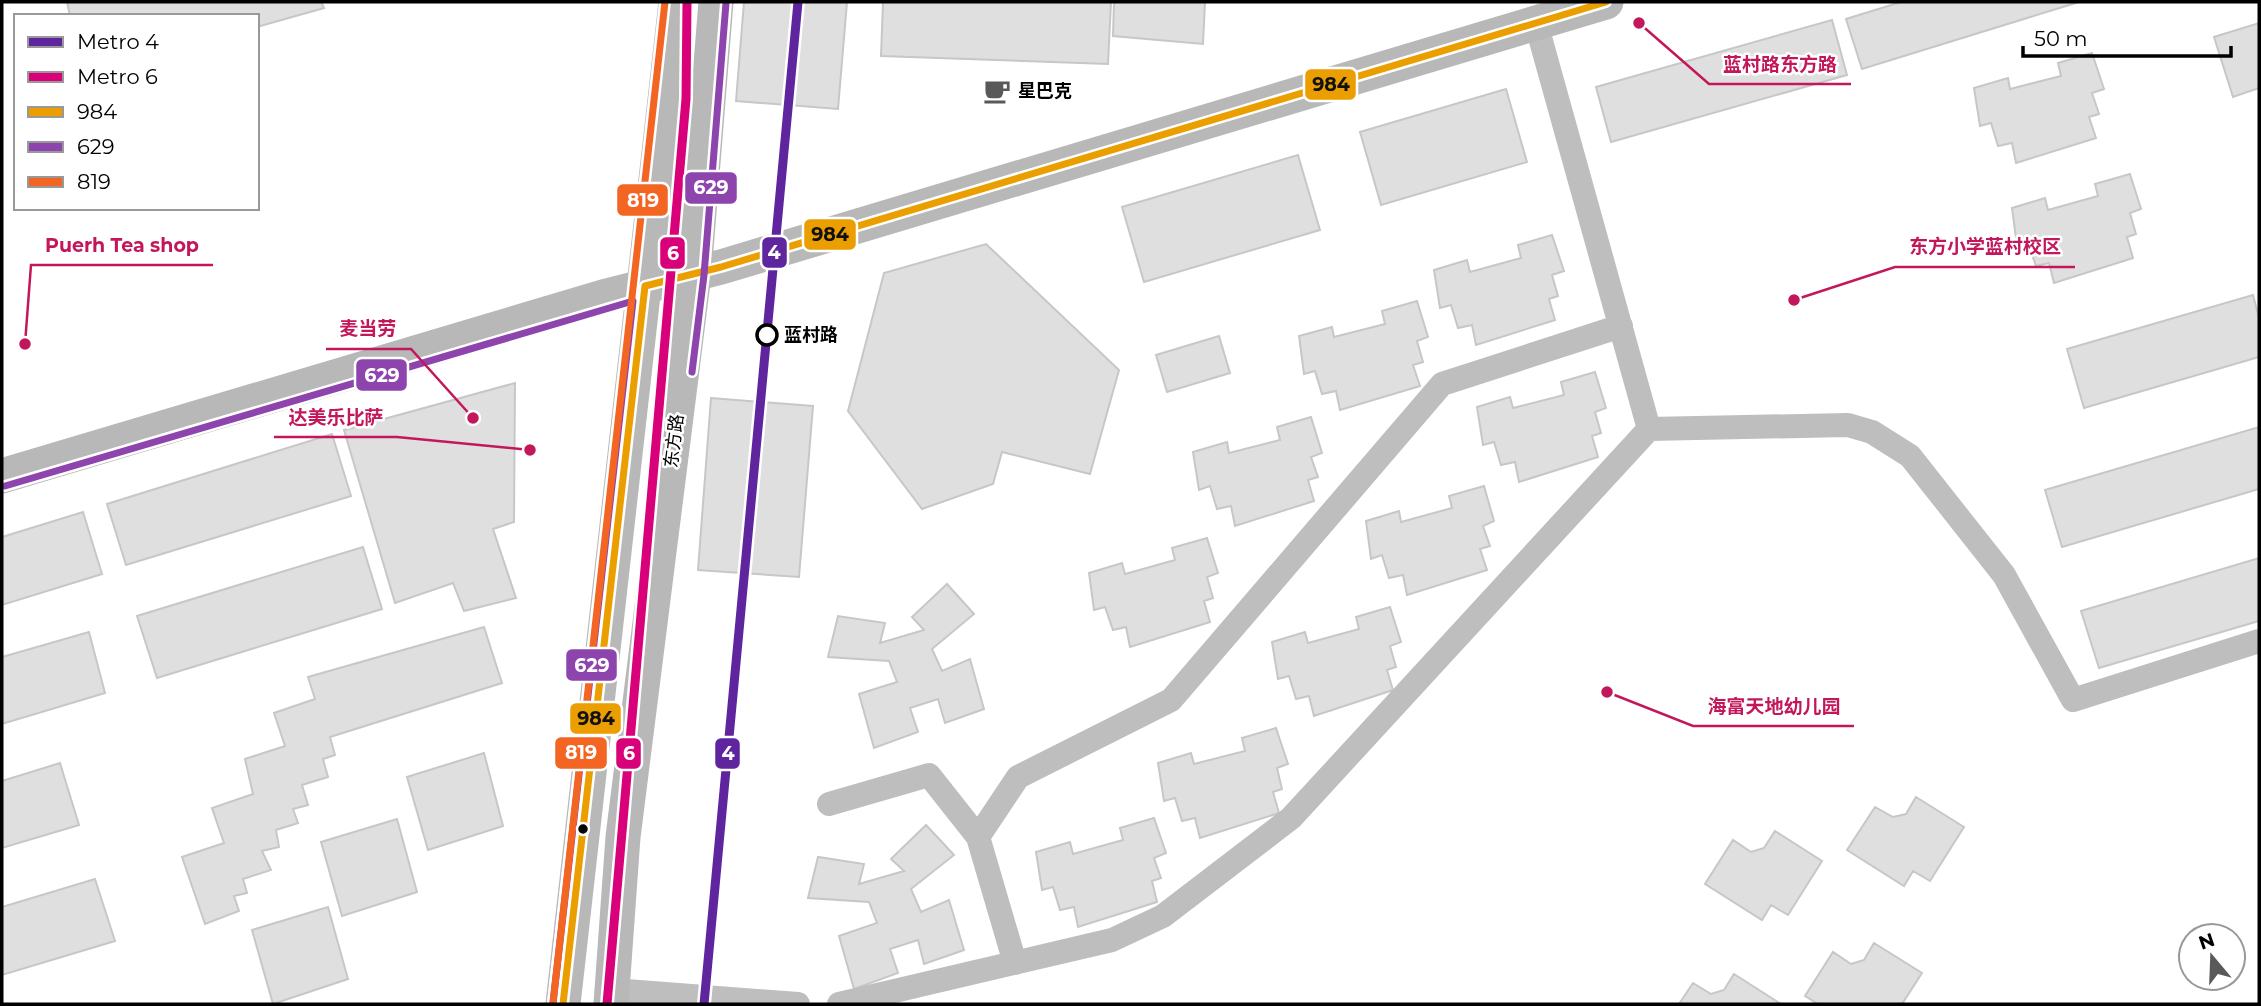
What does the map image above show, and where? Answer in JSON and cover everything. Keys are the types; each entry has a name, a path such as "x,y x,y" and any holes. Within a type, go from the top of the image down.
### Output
{"main road":[{"path":"564,1004 676,2"},
{"name":"东方路","path":"612,997 623,837 694,274 716,2"},
{"path":"2,476 645,286 694,274 1606,2"}],"street":[{"path":"1536,23 1649,429"},
{"path":"978,836 1018,777 1171,700 1442,384 1621,326"},
{"path":"839,1004 900,997 1015,963 1112,940 1163,916 1291,818 1649,429 1848,425 1872,432 1910,456 2004,575 2073,700 2259,641"},
{"path":"830,804 929,775 978,836 1015,963"},
{"path":"612,997 798,1004"}],"building":[{"path":"67,2 321,2 324,8 259,26 259,14 70,14"},
{"path":"744,2 847,2 838,109 736,101"},
{"path":"883,2 1111,2 1108,64 881,56"},
{"path":"1114,2 1205,2 1203,44 1113,36"},
{"path":"1901,2 2079,2 1862,69 1846,19"},
{"path":"1832,20 1847,75 1611,142 1596,87"},
{"path":"2259,23 2259,88 2233,97 2214,37"},
{"path":"2092,53 2104,89 2092,93 2099,114 2089,117 2096,138 2016,163 2012,143 1998,146 1991,123 1980,126 1974,88 2008,78 2010,89 2061,76 2058,63"},
{"path":"1506,89 1527,162 1381,205 1360,132"},
{"path":"1298,155 1320,230 1144,282 1122,207"},
{"path":"2130,174 2141,209 2130,213 2136,234 2127,237 2133,258 2054,283 2049,263 2036,266 2028,243 2017,246 2012,208 2045,198 2048,210 2098,196 2095,184"},
{"path":"1552,235 1564,271 1552,275 1558,296 1549,299 1555,320 1476,345 1472,325 1458,328 1451,305 1440,308 1434,270 1467,260 1470,272 1521,258 1518,245"},
{"path":"986,244 1119,370 1090,474 1002,452 993,484 922,509 848,411 884,273"},
{"path":"2253,295 2259,318 2259,357 2084,408 2067,349"},
{"path":"1417,301 1428,337 1417,341 1423,362 1413,365 1420,386 1340,410 1336,391 1322,394 1315,371 1304,374 1299,336 1332,327 1334,337 1385,324 1382,311"},
{"path":"1219,336 1230,373 1167,392 1156,355"},
{"path":"1595,372 1606,408 1595,412 1601,433 1592,436 1598,457 1519,482 1515,462 1501,465 1494,442 1483,445 1477,407 1510,397 1513,408 1564,395 1561,382"},
{"path":"515,383 514,522 493,529 516,598 464,611 453,583 395,603 344,430"},
{"path":"711,398 813,406 799,577 698,570"},
{"path":"1311,417 1322,453 1311,457 1318,477 1308,480 1314,501 1235,526 1231,506 1217,509 1210,486 1199,490 1193,452 1227,442 1229,453 1280,440 1277,427"},
{"path":"2259,427 2259,489 2062,547 2045,490"},
{"path":"332,434 351,496 126,565 107,504"},
{"path":"1484,486 1494,521 1483,526 1490,546 1480,549 1487,570 1407,595 1403,575 1389,578 1382,555 1371,559 1366,521 1399,511 1401,522 1452,508 1449,496"},
{"path":"83,512 102,574 2,605 2,537"},
{"path":"1207,538 1218,573 1207,577 1213,598 1204,601 1210,622 1130,647 1126,627 1113,630 1105,607 1094,610 1089,573 1122,563 1125,574 1175,560 1172,548"},
{"path":"363,547 382,609 157,678 137,616"},
{"path":"2259,558 2259,621 2099,668 2081,611"},
{"path":"947,584 974,614 932,649 942,671 970,659 984,709 945,723 938,699 910,708 918,732 874,748 859,694 897,682 889,661 828,657 838,616 885,623 880,643 924,630 912,617"},
{"path":"1390,607 1401,642 1390,646 1396,667 1387,670 1393,690 1314,716 1309,696 1296,699 1289,676 1278,679 1272,642 1305,632 1308,643 1359,629 1356,617"},
{"path":"484,627 502,683 330,737 335,755 323,759 328,777 302,785 308,805 293,809 298,823 276,830 279,847 262,851 271,870 243,879 247,893 234,896 239,911 205,924 182,857 224,843 212,808 253,794 245,759 285,746 274,713 315,699 308,677"},
{"path":"89,632 105,693 2,724 2,657"},
{"path":"1276,728 1288,764 1277,768 1282,789 1273,792 1279,813 1200,838 1195,818 1182,821 1175,798 1164,801 1158,763 1191,753 1194,764 1245,751 1242,738"},
{"path":"484,753 503,826 428,850 407,777"},
{"path":"60,763 79,825 2,848 2,781"},
{"path":"1916,797 1964,827 1930,881 1913,871 1904,886 1847,850 1875,807 1893,817 1906,814"},
{"path":"1154,818 1166,853 1154,858 1161,878 1152,881 1157,902 1078,927 1074,907 1060,910 1053,887 1042,890 1036,852 1070,842 1073,854 1123,840 1120,828"},
{"path":"397,819 417,892 342,916 321,842"},
{"path":"926,825 954,855 911,889 921,912 949,900 964,950 924,964 918,940 890,949 898,973 854,989 839,936 877,923 869,902 808,898 818,857 864,864 859,884 904,871 891,859"},
{"path":"1775,831 1822,861 1788,915 1771,905 1762,920 1705,884 1733,840 1751,852 1764,848"},
{"path":"95,879 115,941 2,975 2,907"},
{"path":"328,907 348,979 273,1004 252,930"},
{"path":"1874,943 1922,973 1902,1004 1818,1004 1805,996 1833,952 1851,964 1864,960"},
{"path":"1734,974 1781,1004 1679,1004 1693,983 1711,994 1724,990"}],"metro line":[{"name":"6","path":"607,1004 686,99 687,2"},
{"name":"4","path":"704,1004 798,2"}],"transit line":[{"name":"819","path":"553,1003 665,2"},
{"name":"984","path":"563,1004 645,286 721,267 1606,2"},
{"name":"629","path":"692,372 704,275 726,3"},
{"name":"629","path":"5,486 633,301 553,1003"}],"place":[{"name":"蓝村路东方路","path":"1639,23"},
{"name":"星巴克","path":"997,91"},
{"name":"东方小学蓝村校区","path":"1794,300"},
{"name":"蓝村路","path":"767,335"},
{"name":"Puerh Tea shop","path":"25,344"},
{"name":"麦当劳","path":"473,418"},
{"name":"达美乐比萨","path":"530,450"},
{"name":"海富天地幼儿园","path":"1607,692"}]}
